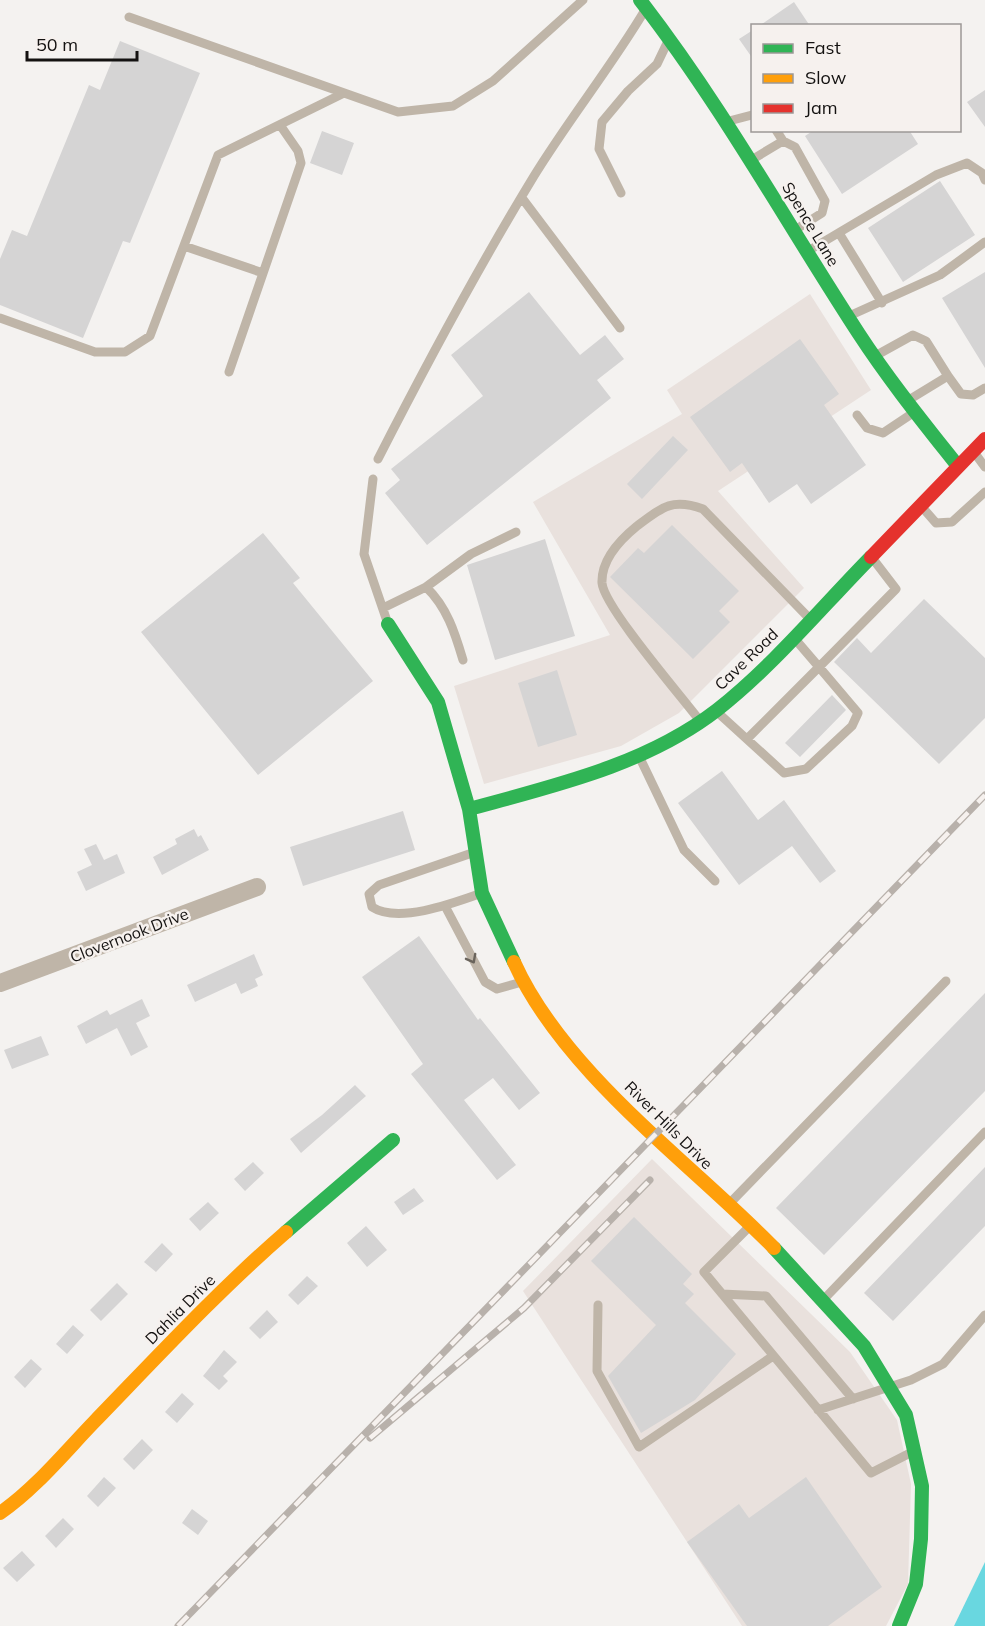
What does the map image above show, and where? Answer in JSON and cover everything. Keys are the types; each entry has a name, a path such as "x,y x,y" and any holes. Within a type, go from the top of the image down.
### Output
{"street":[{"name":"Spence Lane","path":"643,4 670,37 728,121 875,356 957,465"},
{"name":"Cave Road","path":"468,809 578,779 665,743 716,711 810,620 957,465 981,445"},
{"name":"River Hills Drive","path":"388,624 438,702 468,809 482,893 523,982 578,1058 823,1299 864,1346 906,1415 922,1486 921,1539 916,1584 899,1626"},
{"name":"Clovernook Drive","path":"0,983 257,887"},
{"name":"Dahlia Drive","path":"0,1513 13,1504 73,1444 241,1271 393,1140"}],"lane":[{"path":"129,17 398,112 453,105 493,81 584,0"},
{"path":"378,459 441,336 522,198 643,4"},
{"path":"621,193 599,150 602,122 657,64 670,37"},
{"path":"0,318 95,352 125,352 150,336 218,154 342,94"},
{"path":"728,121 751,115"},
{"path":"230,372 301,163 298,150 280,125"},
{"path":"777,132 783,141 795,147 825,201 822,213 795,230"},
{"path":"753,159 783,141"},
{"path":"808,251 936,175 967,163 982,173 985,180"},
{"path":"522,198 620,328"},
{"path":"839,233 882,303"},
{"path":"849,316 940,275 985,242"},
{"path":"184,246 263,273"},
{"path":"875,356 913,335 926,341 961,394 973,395 985,388"},
{"path":"857,415 867,428 883,433 911,406 948,376"},
{"path":"981,445 985,467"},
{"path":"373,479 364,554 388,624"},
{"path":"921,505 936,523 952,522 985,492"},
{"path":"700,721 620,619 605,592 602,583 605,566 610,555 624,537 656,512 683,502 703,509 810,620"},
{"path":"383,608 426,587 471,554 516,532"},
{"path":"747,739 896,589 871,557"},
{"path":"426,587 436,597 454,629 463,660"},
{"path":"716,711 784,773 806,769 852,726 858,713 793,637"},
{"path":"638,754 684,850 715,881"},
{"path":"475,852 379,885 369,894 372,907 381,913 445,906 482,893"},
{"path":"445,906 484,982 497,990 523,982"},
{"path":"729,1205 946,981"},
{"path":"823,1299 985,1132"},
{"path":"750,1226 704,1272 871,1473 914,1451"},
{"path":"722,1294 766,1296 853,1399"},
{"path":"598,1305 597,1371 639,1447 773,1356"},
{"path":"818,1410 911,1380 943,1364 985,1316"}],"shaded area":[{"path":"810,294 871,390 718,491 804,588 679,713 621,746 484,784 454,686 610,635 533,502 682,414 667,390"},
{"path":"652,1159 850,1352 897,1420 911,1484 908,1584 886,1626 742,1626 523,1291"}],"water":[{"path":"985,1562 985,1626 954,1626"}],"building":[{"path":"794,2 809,24 762,24"},
{"path":"751,31 751,56 739,39"},
{"path":"120,41 200,73 130,243 123,241 83,338 0,305 0,259 12,230 27,236 89,85 100,90"},
{"path":"985,90 985,127 967,102"},
{"path":"322,131 354,143 342,175 310,163"},
{"path":"811,132 910,132 918,144 842,194 805,136"},
{"path":"940,181 975,235 903,282 868,228"},
{"path":"985,272 985,368 942,298"},
{"path":"529,292 580,355 605,335 624,359 597,380 611,398 427,545 385,493 400,480 391,469 483,396 451,355"},
{"path":"800,339 839,394 824,405 866,465 811,504 797,484 769,503 742,463 730,472 690,417"},
{"path":"673,436 688,450 642,499 627,484"},
{"path":"672,525 739,591 719,611 730,622 693,659 610,577 638,548 644,553"},
{"path":"263,533 300,578 293,583 373,681 258,775 141,632"},
{"path":"545,539 575,636 495,660 467,565"},
{"path":"924,599 985,658 985,718 939,764 834,662 857,638 871,653"},
{"path":"557,670 577,735 538,747 518,683"},
{"path":"832,695 846,710 800,757 785,743"},
{"path":"722,771 758,820 784,800 836,871 820,883 792,846 739,885 678,803"},
{"path":"403,811 415,850 303,886 290,847"},
{"path":"194,829 198,837 201,835 209,850 162,875 153,857 177,844 175,839"},
{"path":"96,844 104,860 117,854 125,873 86,891 77,872 92,865 84,849"},
{"path":"419,936 478,1020 480,1018 540,1093 519,1110 493,1078 464,1100 516,1165 497,1180 411,1074 423,1064 362,977"},
{"path":"254,954 263,975 255,979 258,986 241,994 236,983 195,1002 187,985"},
{"path":"985,993 985,1091 824,1255 776,1208"},
{"path":"142,999 150,1016 136,1023 148,1047 131,1056 117,1028 86,1044 77,1026 107,1010 110,1015"},
{"path":"41,1036 49,1055 12,1069 4,1050"},
{"path":"355,1085 366,1096 301,1153 290,1139 322,1115"},
{"path":"253,1162 264,1173 245,1191 234,1179"},
{"path":"985,1167 985,1226 893,1321 864,1293"},
{"path":"414,1188 424,1201 403,1215 394,1202"},
{"path":"208,1202 219,1213 200,1231 189,1219"},
{"path":"634,1217 692,1274 683,1284 694,1294 685,1303 736,1354 695,1400 641,1433 608,1376 656,1325 591,1261"},
{"path":"366,1226 387,1250 367,1267 347,1243"},
{"path":"162,1243 173,1254 156,1272 144,1262"},
{"path":"307,1276 318,1286 298,1305 288,1295"},
{"path":"117,1283 128,1294 101,1321 90,1310"},
{"path":"267,1310 278,1322 260,1339 249,1328"},
{"path":"73,1325 84,1335 67,1354 56,1344"},
{"path":"224,1350 237,1362 223,1376 228,1381 219,1390 203,1376"},
{"path":"31,1359 42,1369 25,1388 14,1377"},
{"path":"182,1393 194,1404 177,1423 165,1412"},
{"path":"142,1439 153,1450 134,1470 123,1459"},
{"path":"104,1477 116,1488 98,1507 87,1496"},
{"path":"806,1477 882,1587 828,1626 747,1626 687,1542 739,1504 749,1518"},
{"path":"192,1509 208,1521 198,1535 182,1523"},
{"path":"63,1518 74,1529 56,1548 45,1536"},
{"path":"22,1551 35,1565 17,1582 3,1568"}],"railway":[{"path":"178,1626 985,795"},
{"path":"370,1438 524,1308 650,1180"}],"traffic: fast":[{"path":"640,0 699,81 870,351 957,465"},
{"path":"469,809 598,772 660,745 689,729 717,710 758,675 871,557"},
{"path":"388,624 438,702 469,809 482,893 514,962"},
{"path":"286,1232 393,1140"},
{"path":"774,1248 864,1346 906,1415 922,1486 921,1539 916,1584 899,1626"}],"traffic: slow":[{"path":"514,962 536,1003 596,1079 774,1248"},
{"path":"0,1513 38,1482 188,1325 286,1232"}],"traffic: jam":[{"path":"871,557 985,439"}]}
